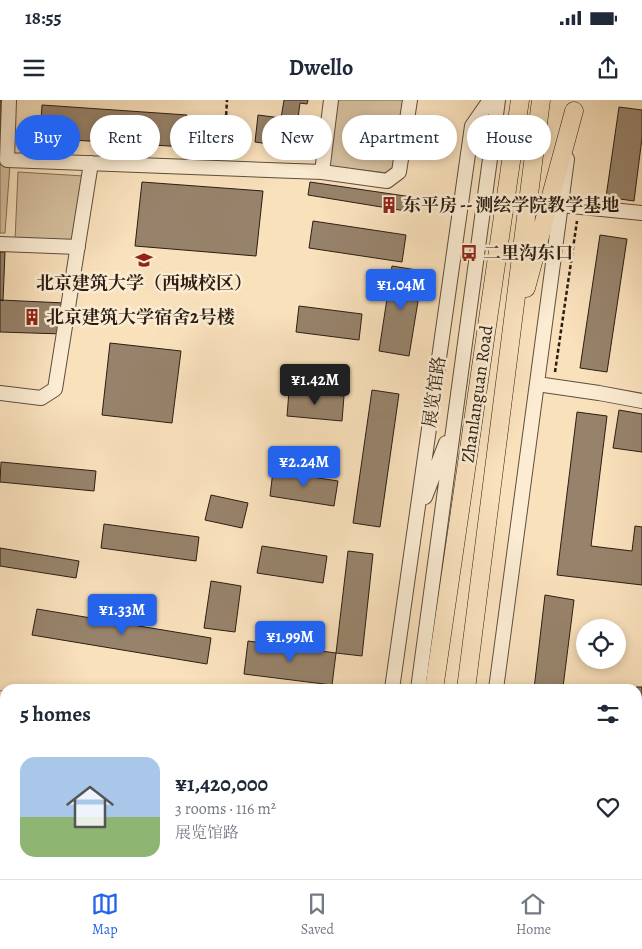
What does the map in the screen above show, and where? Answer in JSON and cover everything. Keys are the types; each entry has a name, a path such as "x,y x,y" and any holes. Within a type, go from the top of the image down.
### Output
{"main road":[{"name":"Zhanlanguan Road","path":"435,684 520,100"},
{"name":"Zhanlanguan Road","path":"467,684 541,100"},
{"path":"507,361 574,105"}],"street":[{"path":"8,100 7,160 322,172 387,181 399,172 410,100"},
{"path":"322,172 332,100"},
{"name":"展览馆路","path":"393,684 472,126 490,100"},
{"name":"展览馆路","path":"419,684 498,100"},
{"path":"497,684 574,105"},
{"path":"0,393 41,398 55,389 91,163"},
{"path":"561,205 642,213"},
{"path":"0,244 78,247"},
{"path":"537,384 599,392 642,401"},
{"path":"416,522 455,419"}],"path":[{"path":"223,168 227,100"},
{"path":"555,372 578,221"}],"shaded area":[{"path":"338,100 405,100 402,115 342,115 342,160 394,160 393,168 388,173 328,166 329,160 332,160 332,140"},
{"path":"0,164 10,164 5,233 0,233"},
{"path":"18,172 84,176 73,242 15,240"}],"building":[{"path":"0,100 2,100 1,130 0,130"},
{"path":"284,100 308,100 307,104 300,103 298,115 282,115"},
{"path":"42,105 187,115 170,115 170,146 160,145 160,115 90,115 90,141 80,140 80,115 41,115"},
{"path":"619,107 642,110 642,138 634,201 606,197"},
{"path":"258,115 262,116 262,143 255,142"},
{"path":"142,182 263,191 256,256 135,246"},
{"name":"东平房 -- 测绘学院教学基地","path":"310,182 412,197 412,212 308,195"},
{"path":"313,221 406,235 402,262 309,248"},
{"path":"600,235 627,239 607,372 580,368"},
{"path":"0,252 5,252 3,301 0,300"},
{"path":"392,266 423,271 409,356 379,351"},
{"name":"北京建筑大学宿舍2号楼","path":"0,300 65,303 63,334 0,332"},
{"path":"299,306 362,314 359,340 296,332"},
{"path":"110,343 181,351 172,423 102,415"},
{"path":"372,390 399,394 380,527 353,523"},
{"path":"289,391 344,396 342,421 287,416"},
{"path":"619,410 642,414 642,452 613,448"},
{"path":"577,412 607,416 591,546 632,551 635,526 642,527 642,585 557,575"},
{"path":"1,462 96,471 94,491 0,482"},
{"path":"273,471 338,481 334,506 270,496"},
{"path":"211,495 248,503 242,528 205,520"},
{"path":"104,524 199,537 196,561 101,548"},
{"path":"262,546 327,556 323,583 257,573"},
{"path":"0,548 79,561 76,578 0,566"},
{"path":"348,551 373,554 362,656 336,653"},
{"path":"211,581 241,586 235,632 204,628"},
{"path":"545,595 574,600 563,684 535,684"},
{"path":"37,609 211,638 207,664 32,635"},
{"path":"248,641 336,653 332,684 244,674"}],"place":[{"name":"东平房 -- 测绘学院教学基地","path":"389,205"},
{"name":"二里沟东口","path":"469,253"},
{"name":"北京建筑大学（西城校区）","path":"144,260"},
{"name":"北京建筑大学宿舍2号楼","path":"32,317"}]}
